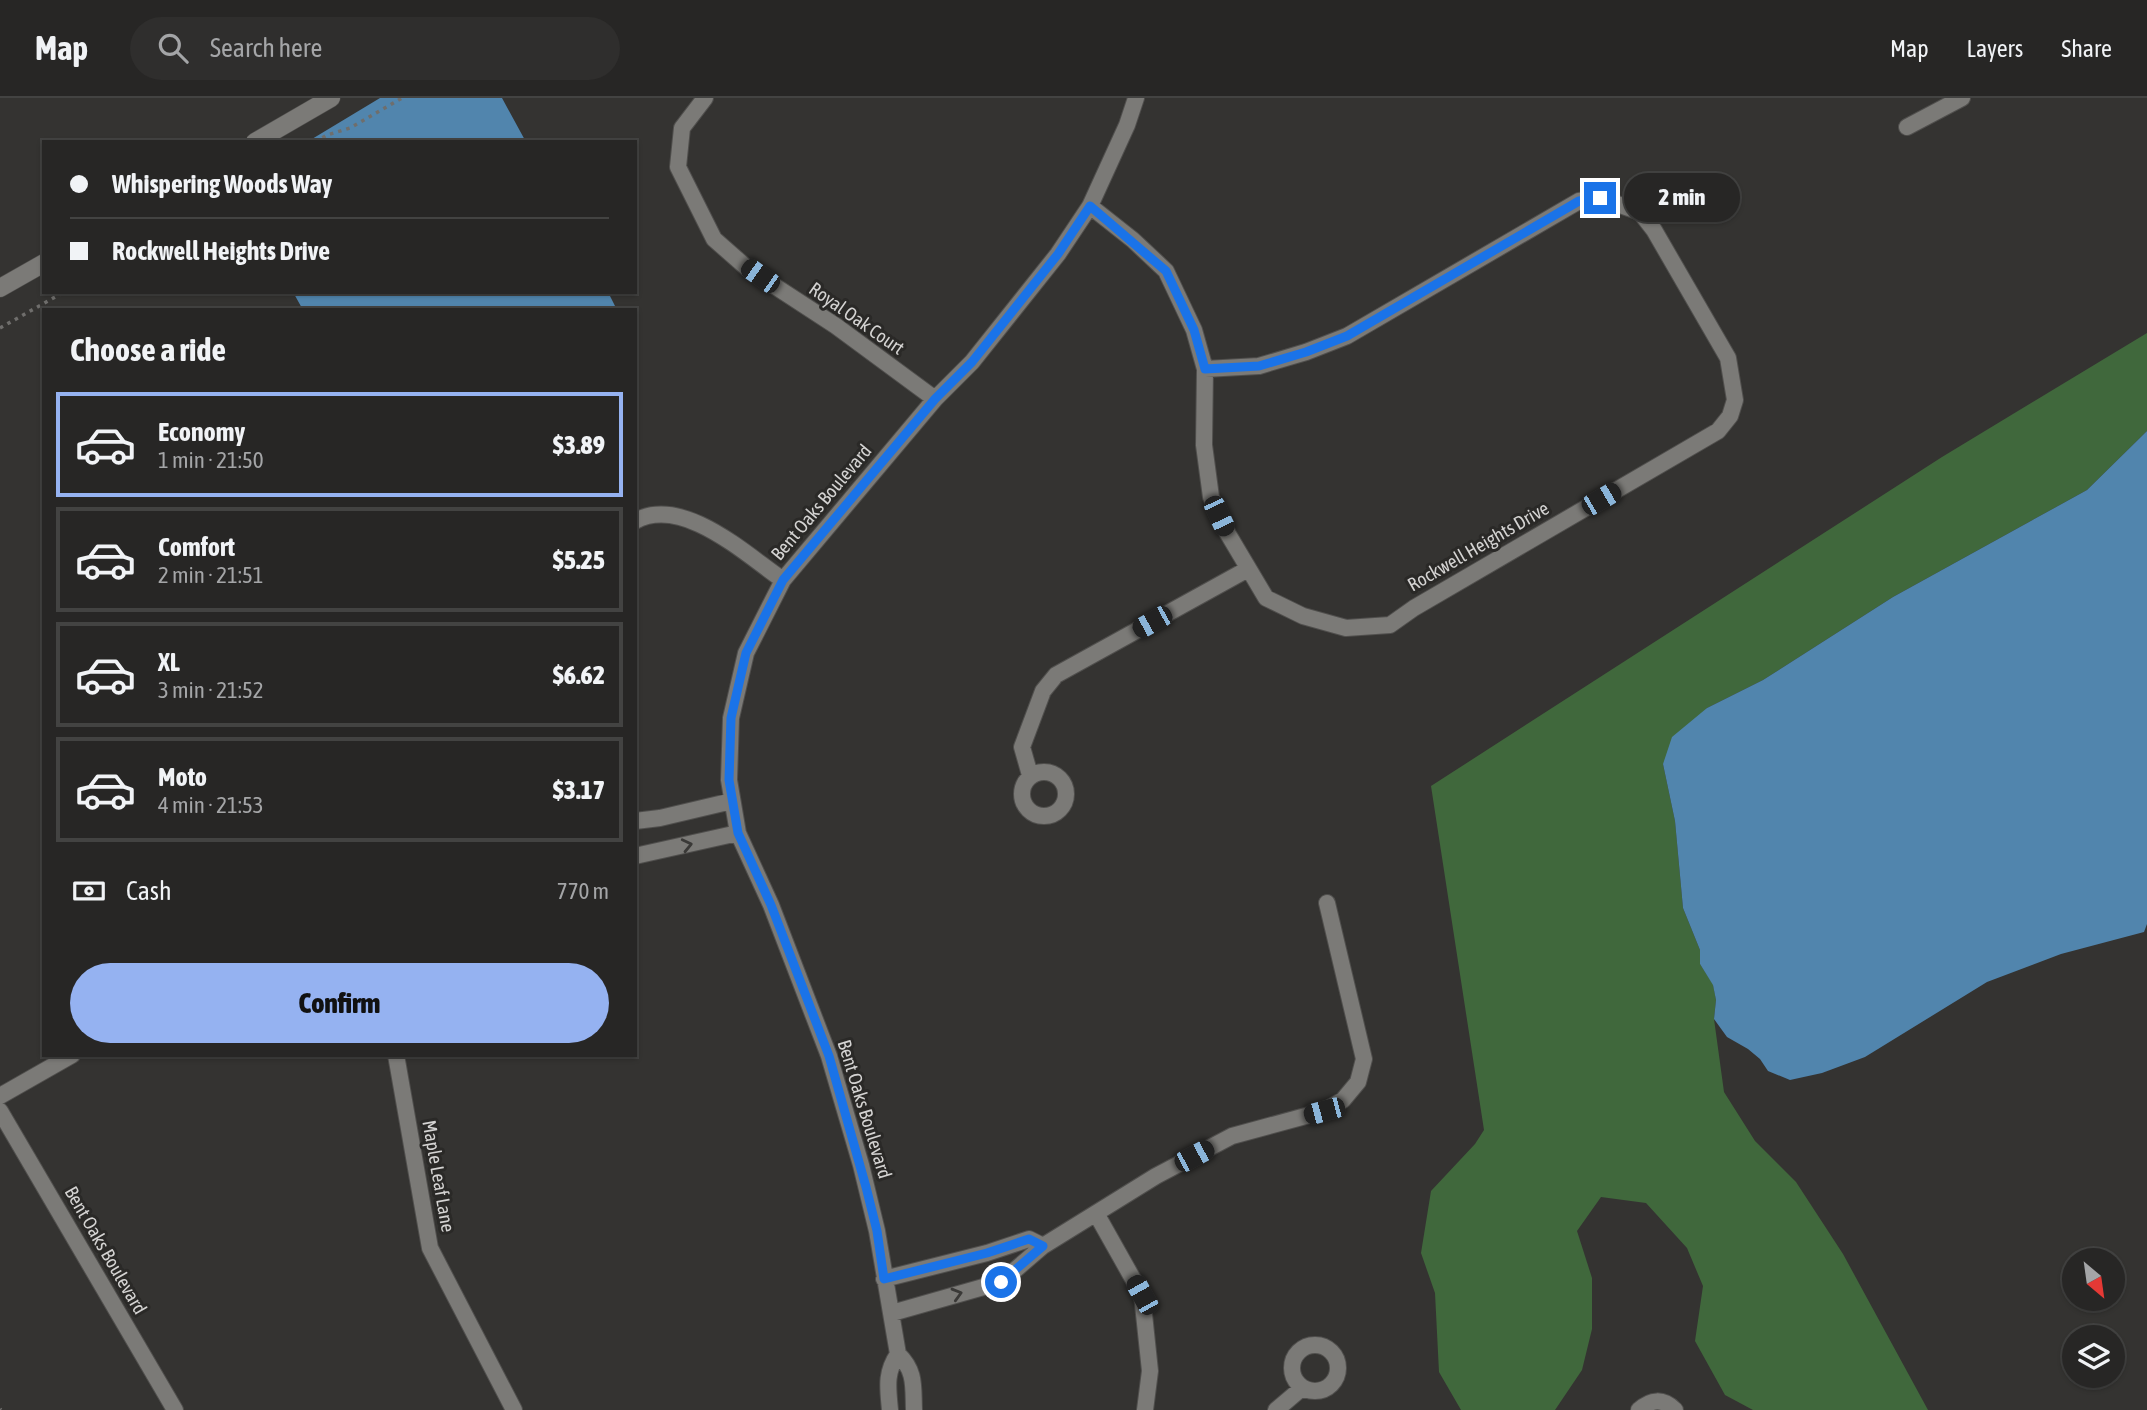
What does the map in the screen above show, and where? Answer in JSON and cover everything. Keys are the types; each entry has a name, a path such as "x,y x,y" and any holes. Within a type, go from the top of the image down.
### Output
{"main road":[{"path":"258,140 331,98"},
{"path":"0,288 42,264"}],"street":[{"name":"Royal Oak Court","path":"705,98 682,128 678,167 714,239 747,268 836,326 935,399"},
{"name":"Bent Oaks Boulevard","path":"914,1410 912,1373 906,1361 898,1354 877,1231 829,1056 771,905 738,833 729,780 731,718 746,653 783,580 935,399 972,362 1058,254 1090,206 1127,125 1136,98"},
{"path":"1908,127 1962,98"},
{"name":"Rockwell Heights Drive","path":"1090,206 1166,271 1194,330 1205,369 1204,445 1211,497 1266,598 1303,616 1346,628 1390,625 1414,608 1718,431 1730,416 1735,400 1728,358 1654,230 1640,212 1600,198 1579,201 1347,336 1259,366 1205,369"},
{"path":"637,520 646,515 680,516 697,521 783,580"},
{"path":"1030,775 1022,747 1043,691 1056,675 1248,569"},
{"path":"637,821 732,801"},
{"path":"637,856 738,833"},
{"path":"892,1313 1001,1282 1043,1246 1156,1177 1233,1136 1324,1111 1343,1100 1358,1082 1364,1059 1327,903"},
{"path":"0,1096 68,1057"},
{"name":"Maple Leaf Lane","path":"396,1057 430,1248 514,1410"},
{"name":"Bent Oaks Boulevard","path":"0,1111 175,1410"},
{"path":"1097,1215 1142,1295 1150,1371 1145,1410"},
{"path":"884,1279 987,1253 1029,1239 1043,1246"},
{"name":"Bent Oaks Boulevard","path":"891,1410 887,1377 890,1365 898,1354"},
{"path":"1276,1410 1302,1388"},
{"path":"1639,1410 1651,1401 1658,1401 1675,1410"}],"path":[{"path":"318,140 350,128 402,98"},
{"path":"0,328 60,294"}],"green space":[{"path":"2147,333 2147,431 2087,490 1893,597 1763,680 1707,708 1663,764 1675,821 1683,908 1700,950 1700,964 1713,984 1716,1000 1714,1019 1724,1092 1755,1141 1796,1182 1843,1254 1928,1410 1753,1410 1725,1395 1695,1341 1703,1286 1687,1248 1646,1203 1601,1197 1577,1231 1592,1278 1592,1329 1582,1370 1555,1410 1461,1410 1439,1372 1435,1293 1421,1253 1431,1191 1475,1144 1484,1130 1431,786 1942,457"}],"water":[{"path":"380,98 502,98 525,140 310,140"},
{"path":"294,294 609,294 616,308 302,308"},
{"path":"2147,431 2147,924 2144,932 2061,954 1987,982 1865,1057 1822,1073 1790,1080 1768,1071 1760,1059 1748,1049 1727,1037 1714,1019 1716,1000 1713,985 1700,964 1700,950 1683,908 1675,821 1663,764 1672,737 1707,708 1763,680 1893,597 2087,490"}],"route":[{"path":"1001,1282 1043,1246 1029,1239 987,1253 884,1279 877,1231 861,1165 829,1056 771,905 738,833 729,780 731,718 746,653 783,580 935,399 972,362 1058,254 1090,206 1133,240 1166,271 1194,330 1205,369 1259,366 1347,336 1579,201 1600,198"}]}
